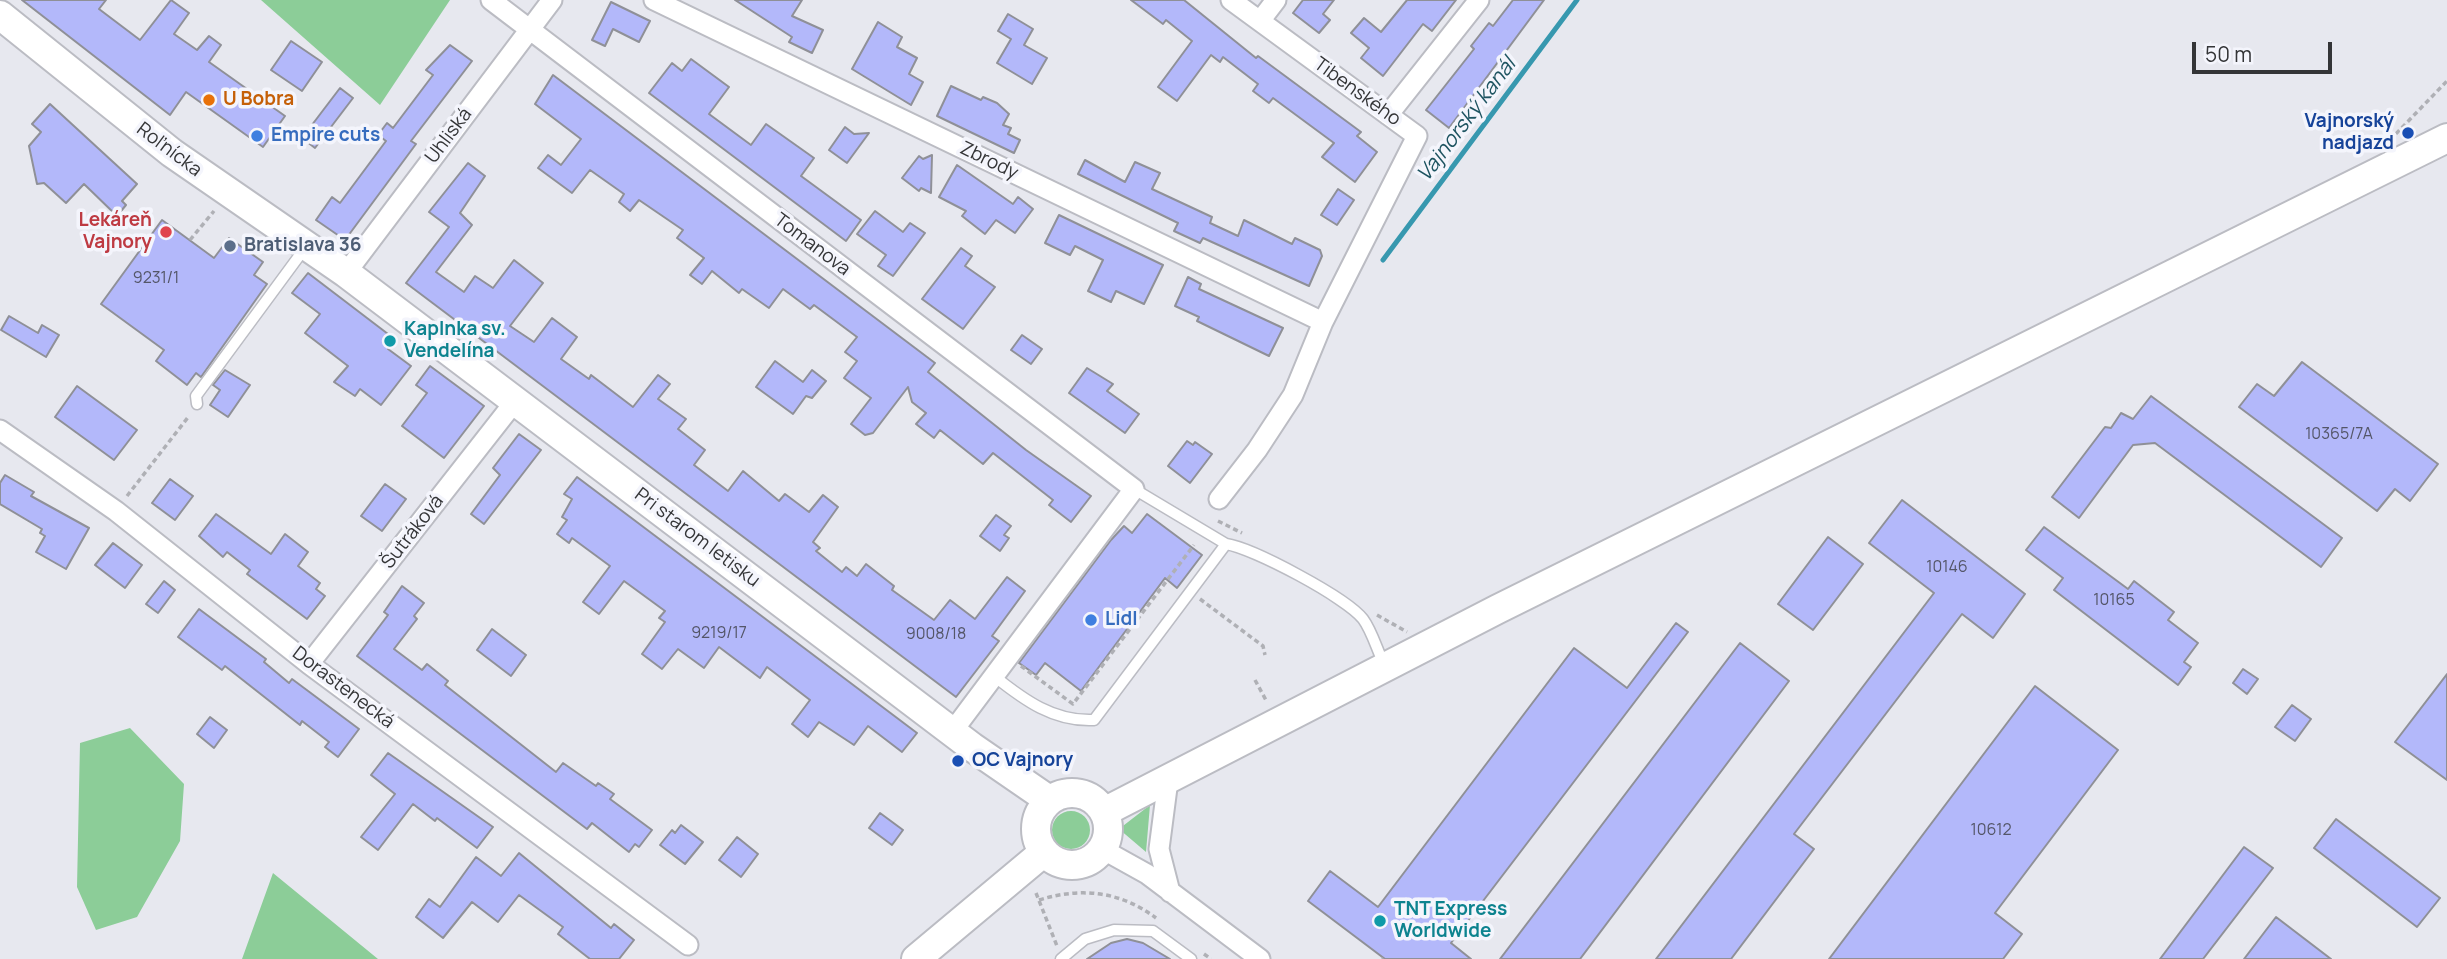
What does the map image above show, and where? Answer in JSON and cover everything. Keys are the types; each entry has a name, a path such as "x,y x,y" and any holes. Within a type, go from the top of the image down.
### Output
{"main road":[{"name":"Roľnícka","path":"0,15 172,153 346,273"},
{"path":"1104,812 1498,609 2447,138"},
{"name":"Pri starom letisku","path":"346,273 952,732 1049,800"},
{"path":"1063,793 1079,793 1094,800 1104,812 1108,827 1102,849 1086,862 1071,865 1056,861 1044,852 1035,827 1038,814 1049,800 1063,793"},
{"path":"916,959 1044,852"}],"street":[{"name":"Tomanova","path":"491,0 1134,489"},
{"name":"Uhliská","path":"346,273 552,0"},
{"name":"Zbrody","path":"654,0 1323,322"},
{"name":"Tibenského","path":"1231,0 1417,136 1323,322"},
{"path":"1260,21 1276,0"},
{"path":"1388,114 1479,0"},
{"path":"1219,499 1258,450 1293,394 1323,322"},
{"name":"Šutráková","path":"309,664 516,400"},
{"name":"Dorastenecká","path":"0,430 116,511 309,664 688,944"},
{"path":"952,732 1134,489"},
{"path":"1168,780 1160,819 1159,849 1170,892"},
{"path":"1102,849 1170,892 1260,959"}],"lane":[{"path":"197,404 196,396 307,245"},
{"path":"1134,489 1226,544 1244,547 1308,580 1363,619 1385,668"},
{"path":"994,676 1043,711 1078,720 1094,720 1226,544"},
{"path":"1056,956 1085,939 1114,930 1153,931 1191,959"}],"path":[{"path":"2384,146 2447,81"},
{"path":"190,240 214,211"},
{"path":"116,511 197,404"},
{"path":"1009,656 1073,704 1194,545"},
{"path":"1171,577 1263,646 1265,655"},
{"path":"1255,680 1267,702"},
{"path":"1036,893 1058,948 1056,956"},
{"path":"1039,900 1057,895 1104,893 1124,899 1161,921"},
{"path":"1201,951 1211,959"}],"green space":[{"path":"261,0 450,0 380,105"},
{"path":"130,728 184,784 180,841 137,917 96,930 77,887 80,743"},
{"path":"1150,805 1146,852 1119,829"},
{"path":"1071,811 1085,816 1090,830 1085,844 1071,849 1057,844 1052,830 1057,816"},
{"path":"273,873 378,959 242,959"}],"building":[{"path":"22,0 106,0 99,9 140,40 171,0 189,13 174,34 197,50 209,36 221,45 209,62 285,116 263,147 186,92 170,115"},
{"path":"735,0 802,0 792,16 823,30 812,53 789,42 792,37"},
{"path":"1131,0 1184,0 1256,58 1258,56 1361,132 1357,136 1377,152 1355,182 1322,157 1334,143 1273,98 1269,103 1253,91 1258,84 1223,57 1220,62 1211,55 1177,101 1158,87 1192,41 1166,20 1163,24"},
{"path":"1303,0 1334,0 1323,14 1330,20 1319,33 1293,13"},
{"path":"1407,0 1456,0 1432,31 1423,24 1383,76 1361,58 1369,48 1351,33 1364,18 1381,32"},
{"path":"1513,0 1544,0 1449,128 1426,110 1474,49 1471,46 1489,23 1493,26"},
{"path":"611,2 650,21 639,42 613,29 605,46 592,40"},
{"path":"1008,14 1033,29 1024,45 1047,58 1032,84 997,63 1011,39 998,31"},
{"path":"878,22 902,37 897,47 917,58 909,74 923,82 911,105 852,69"},
{"path":"291,41 322,62 302,91 271,70"},
{"path":"450,45 472,61 411,141 416,144 345,240 316,220 332,197 340,203 386,141 378,135 387,123 393,128 433,75 426,70"},
{"path":"691,59 729,87 709,114 751,145 766,124 814,158 801,176 861,220 846,241 649,93 672,63 682,71"},
{"path":"553,75 935,363 928,372 1026,450 1091,496 1071,522 1049,505 1053,500 993,453 983,464 940,430 934,438 916,424 926,413 912,402 908,387 873,433 865,435 851,424 871,398 844,378 857,361 845,352 857,337 814,305 810,309 783,289 769,308 742,289 739,293 712,271 702,284 690,275 704,258 677,238 683,230 639,200 630,211 619,202 624,194 590,170 572,193 538,168 548,155 561,165 581,139 535,104"},
{"path":"951,86 981,100 983,97 997,103 1009,114 1003,125 1011,128 1008,134 1020,140 1014,153 937,116"},
{"path":"340,88 353,98 315,148 302,138"},
{"path":"50,104 137,184 122,201 126,205 117,216 84,184 66,203 44,183 37,184 29,146 41,132 32,124"},
{"path":"845,127 854,134 869,133 847,163 829,150"},
{"path":"932,155 931,193 921,188 919,191 902,178 919,156 923,159"},
{"path":"1085,160 1125,182 1135,162 1160,173 1152,189 1212,217 1210,223 1238,236 1244,220 1292,244 1295,238 1320,250 1322,256 1309,286 1203,238 1200,243 1174,231 1178,223 1078,174"},
{"path":"468,163 485,176 460,213 472,225 436,272 464,292 475,276 493,288 514,260 543,283 510,326 534,342 552,318 577,337 561,359 589,379 591,375 633,407 658,375 670,384 658,399 686,419 678,429 705,450 694,465 728,491 743,471 779,501 785,494 809,512 823,495 838,507 813,542 820,548 816,551 842,572 846,567 857,576 866,564 894,586 892,590 934,620 950,600 975,619 1007,577 1025,591 992,636 999,641 956,697 406,283 449,227 429,212"},
{"path":"957,165 1013,204 1018,197 1033,209 1015,233 996,220 985,234 962,216 966,211 939,197"},
{"path":"1338,189 1354,200 1337,225 1321,215"},
{"path":"875,211 903,232 910,223 925,233 893,276 878,266 886,255 857,234"},
{"path":"1059,215 1163,265 1144,304 1116,291 1111,302 1088,291 1103,260 1075,246 1070,255 1045,243"},
{"path":"162,220 214,258 229,238 263,262 254,275 267,284 201,377 196,373 187,385 156,361 164,350 101,304"},
{"path":"961,248 972,256 965,266 995,287 963,329 922,299"},
{"path":"308,273 395,340 388,349 411,366 381,405 360,389 355,396 334,382 348,366 305,333 320,314 292,293"},
{"path":"1188,277 1201,284 1199,289 1283,328 1269,356 1197,321 1199,317 1175,306"},
{"path":"9,316 38,333 42,325 59,335 46,357 1,330"},
{"path":"1022,335 1042,349 1031,364 1011,350"},
{"path":"775,361 803,382 812,370 826,381 812,398 806,396 793,414 756,387"},
{"path":"2302,362 2438,464 2410,501 2395,489 2377,511 2239,407 2257,384 2274,396"},
{"path":"430,366 484,406 444,458 402,426 427,393 416,385"},
{"path":"1087,368 1113,384 1107,391 1139,414 1125,433 1069,393"},
{"path":"225,370 250,385 228,417 210,405 220,390 213,385"},
{"path":"77,386 137,430 114,460 55,417"},
{"path":"2151,396 2342,538 2321,567 2155,443 2133,445 2079,518 2052,497 2105,427 2111,428 2121,413 2133,419"},
{"path":"519,434 541,450 484,524 471,514 500,475 493,468"},
{"path":"1187,441 1193,445 1195,442 1212,454 1190,483 1168,466"},
{"path":"5,475 34,492 31,496 89,528 66,569 36,552 45,536 40,533 42,529 0,504 0,483"},
{"path":"577,477 917,733 902,752 868,726 854,745 819,722 808,737 792,724 810,700 767,667 760,678 719,647 704,668 678,649 662,669 642,654 665,622 659,618 665,611 624,581 599,614 583,602 610,566 572,538 569,543 557,534 567,520 562,517 572,499 564,494"},
{"path":"170,479 193,496 175,520 152,503"},
{"path":"385,484 406,499 382,531 361,516"},
{"path":"1902,500 2025,594 1993,638 1962,614 1794,834 1814,849 1731,959 1656,959 1934,593 1869,543"},
{"path":"216,514 271,554 285,534 308,552 298,566 320,583 316,589 325,596 307,619 247,574 250,570 227,552 223,557 199,536"},
{"name":"Lidl","path":"1147,514 1202,555 1177,588 1165,578 1081,691 1045,663 1036,675 1019,663 1111,540 1124,526 1132,533"},
{"path":"996,515 1011,526 1004,535 1009,538 1000,551 980,536"},
{"path":"2044,527 2128,589 2134,581 2174,612 2168,620 2198,643 2184,662 2191,667 2178,685 2054,590 2063,578 2026,550"},
{"path":"1828,537 1863,564 1813,630 1778,604"},
{"path":"113,543 142,565 125,588 95,565"},
{"path":"164,581 175,590 158,613 146,604"},
{"path":"402,586 424,603 414,616 417,619 394,649 422,670 427,664 448,681 445,685 556,772 563,763 596,786 598,783 614,794 610,799 652,830 639,847 635,844 629,852 592,823 587,829 357,656 388,615 384,612"},
{"path":"199,609 266,659 264,662 289,683 292,679 359,729 338,757 325,747 329,742 302,721 300,725 225,666 222,670 178,637"},
{"path":"1676,623 1688,632 1451,943 1471,959 1385,959 1308,901 1330,871 1378,907 1574,648 1627,688"},
{"path":"492,629 526,655 511,676 477,650"},
{"path":"1740,643 1789,681 1580,959 1500,959"},
{"path":"2243,669 2258,679 2247,694 2233,683"},
{"path":"2447,674 2447,780 2395,742"},
{"path":"2035,686 2118,750 1995,913 2022,934 2003,959 1829,959"},
{"path":"2292,705 2311,719 2295,741 2275,727"},
{"path":"210,717 227,730 214,748 197,734"},
{"path":"388,753 493,827 477,848 413,804 378,850 361,837 395,794 371,775"},
{"path":"880,813 903,830 892,845 869,828"},
{"path":"2336,819 2440,898 2417,927 2314,848"},
{"path":"681,825 703,842 685,864 660,845 672,830 675,833"},
{"path":"737,837 758,854 741,877 719,860"},
{"path":"2244,847 2273,868 2203,959 2160,959"},
{"path":"519,853 611,928 614,924 634,940 619,959 590,959 558,934 563,927 519,895 498,922 472,902 443,938 416,917 429,899 440,907 476,857 501,876"},
{"path":"2276,917 2331,959 2244,959"},
{"path":"1127,939 1143,943 1170,959 1087,959 1111,943"}],"waterway":[{"name":"Vajnorský kanál","path":"1383,260 1577,0"}],"place":[{"name":"U Bobra","path":"209,100"},
{"name":"Vajnorský nadjazd","path":"2408,133"},
{"name":"Empire cuts","path":"257,136"},
{"name":"Lekáreň Vajnory","path":"166,232"},
{"name":"Bratislava 36","path":"230,246"},
{"name":"Kaplnka sv. Vendelína","path":"390,341"},
{"name":"Lidl","path":"1091,620"},
{"name":"OC Vajnory","path":"958,761"},
{"name":"TNT Express Worldwide","path":"1380,921"}]}
